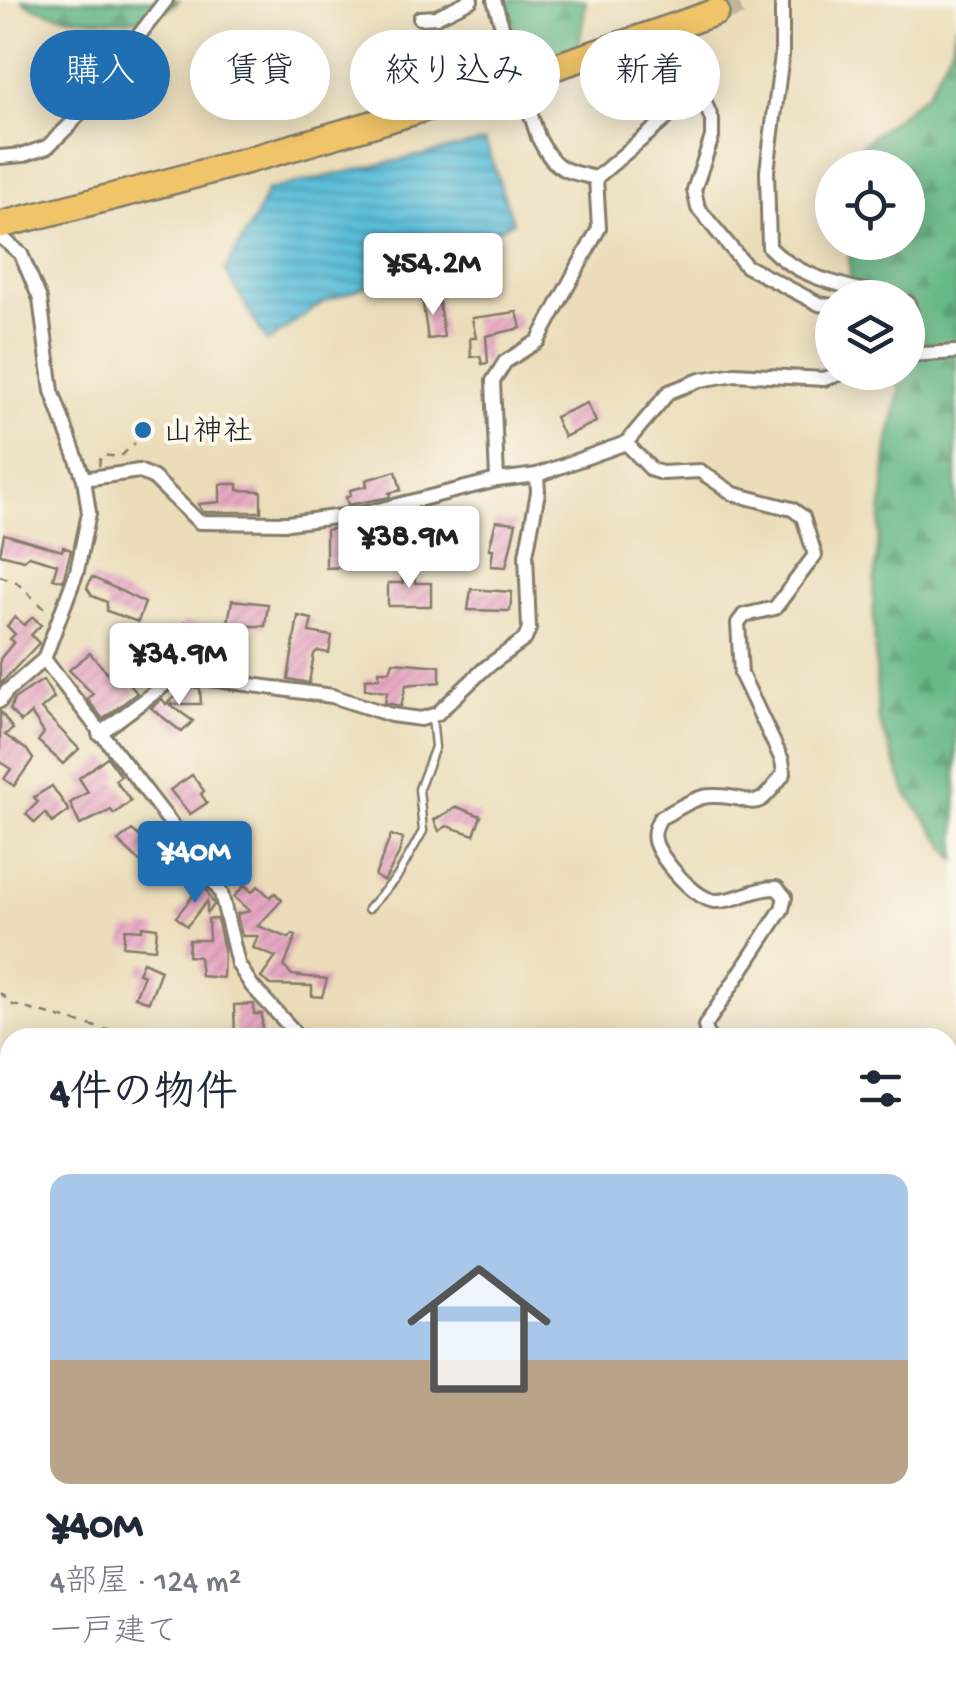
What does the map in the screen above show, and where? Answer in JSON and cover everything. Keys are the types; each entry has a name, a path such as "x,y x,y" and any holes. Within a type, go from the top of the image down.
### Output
{"highway":[{"path":"2,237 62,210 337,137 474,95 716,12"}],"street":[{"path":"0,157 47,147 71,124 166,0"},
{"path":"420,18 436,17 471,0"},
{"path":"494,0 538,137 550,161 563,170 596,178"},
{"path":"782,0 782,55 767,171 769,247 781,260 826,280"},
{"path":"596,178 665,120"},
{"path":"712,120 712,137 694,190 698,208 746,266 815,302"},
{"path":"496,480 492,381 505,362 538,341 599,228 596,178"},
{"path":"0,701 44,659 86,535 90,478 52,392 40,300 21,254 2,237"},
{"path":"925,354 956,352"},
{"path":"90,478 139,471 154,478 200,522 288,523 366,513 496,480 537,475 626,443 669,392 700,380 735,374 815,378"},
{"path":"626,443 652,470 700,471 734,494 792,510 802,517 815,555 778,606 740,617 738,623 741,674 782,760 784,773 765,800 708,795 660,818 655,830 657,846 698,896 720,901 777,888 785,897 782,910 706,1028"},
{"path":"99,734 174,678 187,676 332,696 406,718 421,720 432,716 484,669 525,639 529,629 526,555 538,492 537,475"},
{"path":"44,659 221,894 238,964 252,986 291,1028"}],"lane":[{"path":"368,909 397,877 422,831 419,788 434,746 432,716"}],"path":[{"path":"90,478 102,455 120,457 135,443"},
{"path":"0,576 16,582 58,619"},
{"path":"0,992 13,1005 76,1019 80,1025 109,1028"}],"green space":[{"path":"22,0 179,0 156,16 123,20 66,16"},
{"path":"505,0 586,0 578,53 560,58 560,30 515,30"},
{"path":"956,24 956,860 907,794 878,718 873,598 888,446 900,390 925,390 925,280 851,280 849,260 925,260 925,150 858,150 927,93 951,48"}],"water":[{"path":"485,141 513,222 409,270 323,302 267,342 225,270 267,190"}],"building":[{"path":"438,296 444,337 428,339 422,298"},
{"path":"517,312 521,328 486,336 488,363 482,364 480,356 471,357 470,338 476,338 472,318"},
{"path":"587,403 596,422 564,437 555,417"},
{"path":"396,471 401,490 389,493 390,497 348,505 346,497 351,496 350,490 367,486 366,480"},
{"path":"220,484 238,484 238,490 261,491 261,512 203,512 198,504 220,502"},
{"path":"422,513 428,543 421,544 423,562 412,564 404,516"},
{"path":"496,521 516,523 506,567 491,566 493,549 489,549"},
{"path":"347,526 348,567 326,568 326,530"},
{"path":"4,534 62,551 63,547 71,550 63,581 53,578 57,564 29,556 24,560 0,554"},
{"path":"413,565 415,583 431,583 431,606 388,606 388,583 403,583 401,567"},
{"path":"92,577 145,603 138,622 107,611 107,602 92,596 87,588"},
{"path":"471,589 512,592 510,611 468,610"},
{"path":"232,600 268,604 265,626 242,626 234,666 209,663 208,669 197,667 199,651 178,647 184,622 226,634"},
{"path":"298,616 312,619 309,632 332,636 329,653 314,654 309,683 288,679"},
{"path":"15,617 24,625 33,617 41,625 31,635 39,643 0,684 0,659 14,642 10,639 15,634 7,626"},
{"path":"90,653 112,678 119,672 137,693 103,719 87,699 93,694 69,670"},
{"path":"393,662 440,666 440,682 406,685 401,706 385,703 387,692 365,689 365,679 379,678 379,671 390,671"},
{"path":"43,680 54,698 41,709 79,749 63,764 38,741 44,733 31,713 21,722 10,710 14,699"},
{"path":"182,687 200,688 201,704 169,704 193,721 182,732 151,708 162,699 166,704"},
{"path":"0,711 13,729 5,735 33,759 14,786 4,779 11,769 0,762"},
{"path":"107,757 121,776 115,780 131,801 114,814 111,810 80,825 70,803 88,792 79,778"},
{"path":"192,775 204,791 201,794 207,803 190,814 170,790"},
{"path":"52,786 69,811 52,823 45,813 35,823 26,814 38,802 34,797"},
{"path":"457,807 481,816 474,835 447,826 439,831 434,820"},
{"path":"227,829 236,846 216,862 204,842"},
{"path":"132,830 153,848 140,862 118,841"},
{"path":"391,835 403,839 384,881 375,876"},
{"path":"203,883 214,905 207,913 207,901 187,926 176,917"},
{"path":"245,885 252,892 258,886 270,897 275,893 282,900 258,926 289,938 296,936 284,967 292,975 327,979 322,997 312,996 312,986 271,985 261,978 276,957 253,948 258,936 242,936 237,914 250,911 234,897"},
{"path":"208,919 217,919 224,949 223,978 201,976 199,957 188,956 189,940 209,940"},
{"path":"142,926 157,928 155,949 123,946 125,929 142,930"},
{"path":"143,962 161,970 149,1002 135,997 144,975 138,973"},
{"path":"254,1004 254,1014 262,1014 262,1028 235,1028 234,1005"}],"tunnel":[{"path":"716,12 748,0"}],"place":[{"name":"山神社","path":"143,430"}]}
